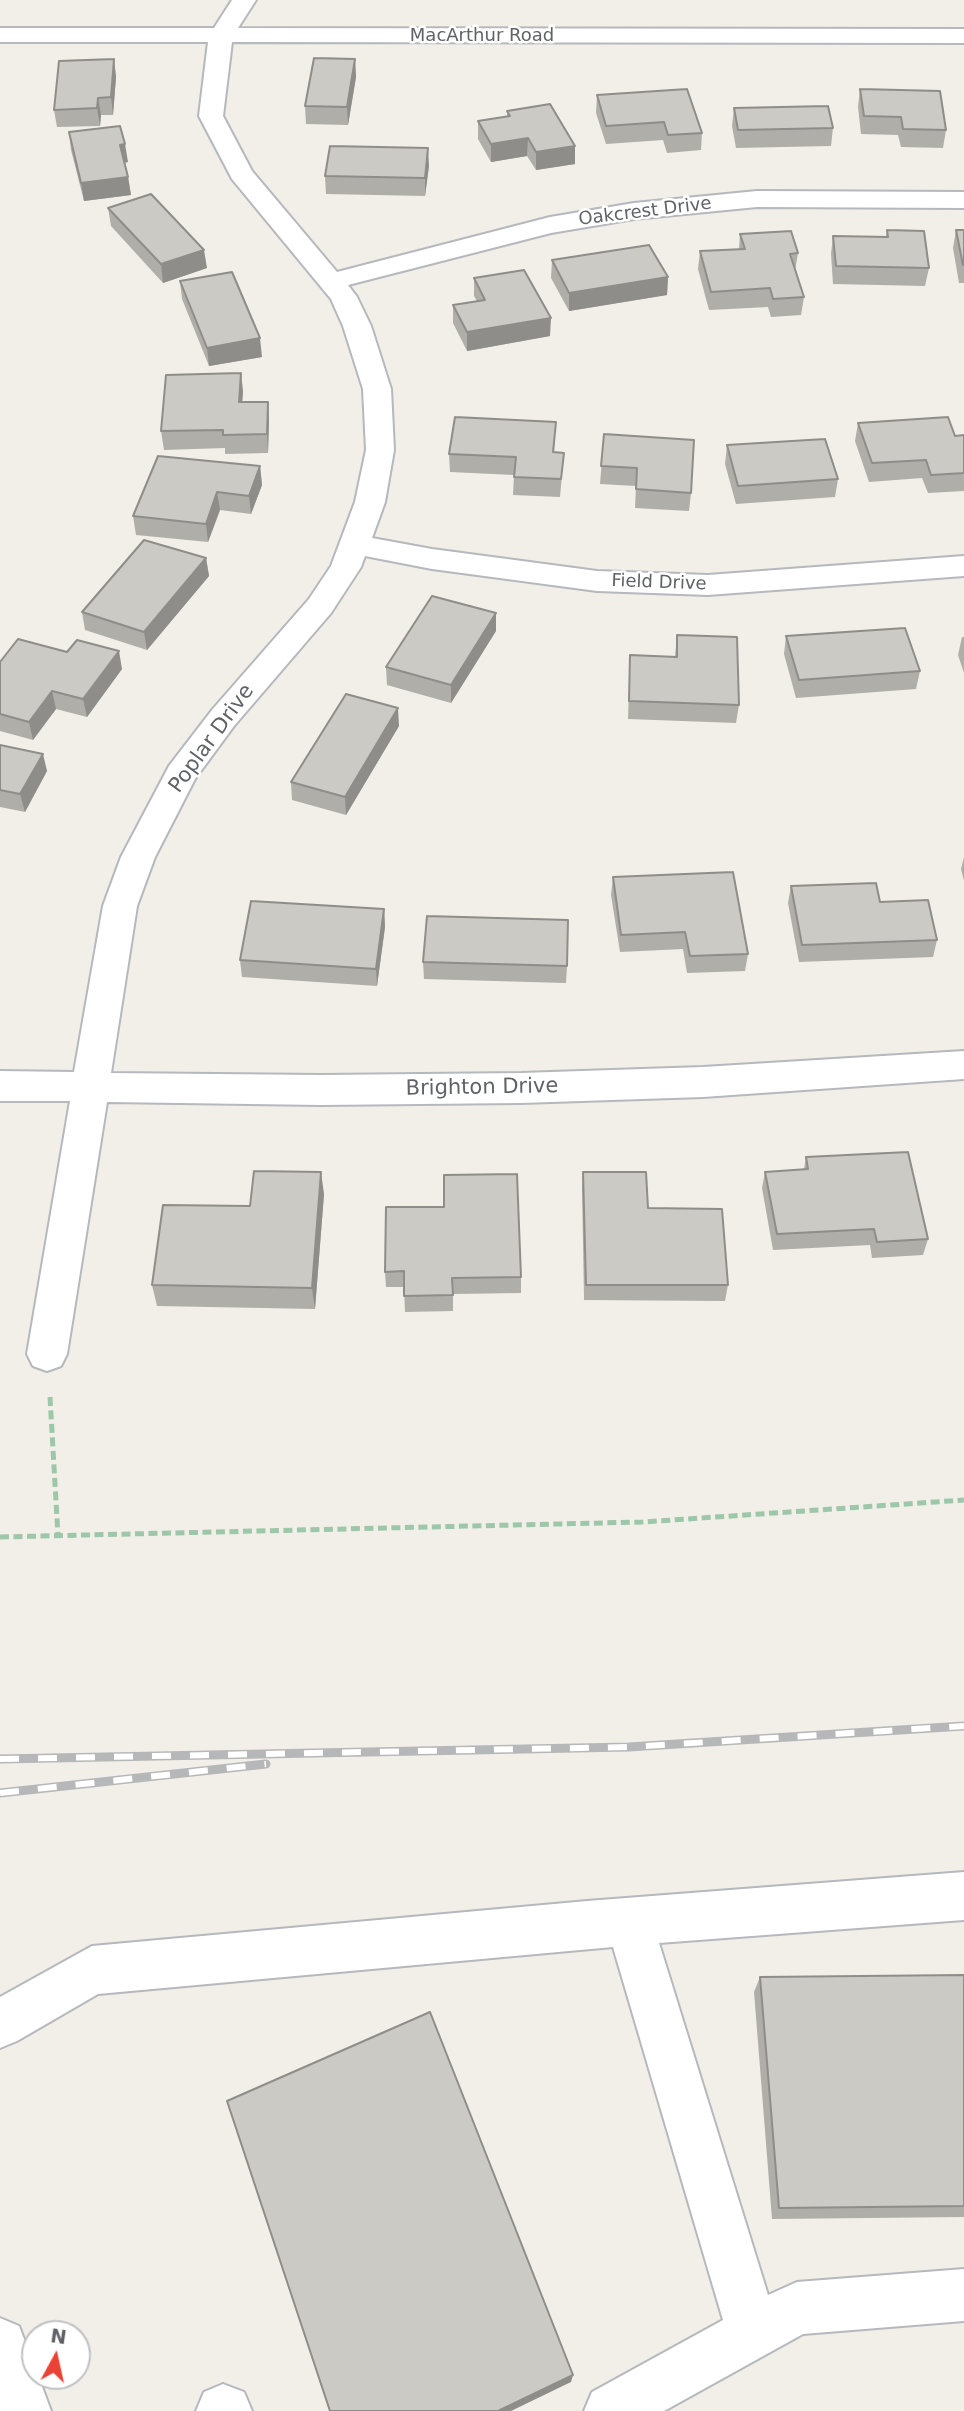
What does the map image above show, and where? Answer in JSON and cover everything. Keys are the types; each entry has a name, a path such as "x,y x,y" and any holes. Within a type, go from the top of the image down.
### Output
{"street":[{"path":"221,36 244,0"},
{"name":"MacArthur Road","path":"0,36 964,36"},
{"name":"Poplar Drive","path":"47,1354 120,906 138,857 181,774 223,718 320,606 346,567 370,502 380,450 377,390 345,297 241,174 211,116 221,36"},
{"name":"Oakcrest Drive","path":"332,281 550,225 634,211 757,199 964,200"},
{"name":"Field Drive","path":"355,544 432,559 597,581 741,583 964,566"},
{"name":"Brighton Drive","path":"0,1086 321,1090 535,1087 703,1082 964,1065"},
{"path":"0,2024 92,1970 629,1922 964,1896"},
{"path":"629,1922 753,2333"},
{"path":"611,2411 797,2308 964,2295"}],"path":[{"path":"47,1354 58,1536"},
{"path":"0,1537 643,1522 964,1500"}],"building":[{"path":"314,58 355,59 347,107 305,106"},
{"path":"114,59 111,97 98,98 97,108 54,110 59,61"},
{"path":"687,89 702,133 668,135 664,122 606,126 597,95"},
{"path":"860,89 940,91 946,130 903,129 901,117 864,116"},
{"path":"550,104 575,146 536,152 528,138 491,144 478,121 510,116 507,111"},
{"path":"828,106 833,128 738,130 734,108"},
{"path":"120,126 125,144 120,145 128,177 81,183 69,132"},
{"path":"330,146 428,148 425,178 325,176"},
{"path":"151,194 204,250 161,264 108,208"},
{"path":"887,230 924,231 929,268 836,266 833,236 888,237"},
{"path":"956,230 964,230 964,265 963,265"},
{"path":"791,231 798,253 790,254 804,297 773,299 770,288 711,292 700,251 745,249 740,234"},
{"path":"649,245 668,277 569,293 552,260"},
{"path":"524,270 551,318 467,332 453,305 485,300 474,278"},
{"path":"232,272 260,338 207,348 180,281"},
{"path":"241,373 239,402 268,402 267,434 223,435 223,430 161,431 166,375"},
{"path":"455,417 556,422 553,452 564,453 561,479 514,477 516,457 449,454"},
{"path":"948,417 955,436 964,435 964,473 931,475 926,460 872,463 858,423"},
{"path":"604,434 694,440 691,493 636,489 637,468 601,466"},
{"path":"825,439 838,479 738,486 727,445"},
{"path":"158,456 260,466 249,496 217,492 206,524 133,516"},
{"path":"144,540 206,558 144,632 82,612"},
{"path":"432,596 496,613 451,685 386,667"},
{"path":"905,628 920,671 799,680 786,636"},
{"path":"677,635 737,637 739,705 629,701 630,655 677,657"},
{"path":"18,639 67,652 77,640 119,651 83,699 52,691 29,722 0,714 0,662"},
{"path":"346,694 398,708 345,797 291,782"},
{"path":"0,745 43,754 20,794 0,790"},
{"path":"733,872 748,954 690,956 685,932 621,935 613,877"},
{"path":"876,883 880,902 928,900 937,940 802,945 791,886"},
{"path":"251,901 384,909 376,969 240,960"},
{"path":"427,916 568,920 567,966 423,962"},
{"path":"908,1152 928,1239 877,1242 874,1229 777,1234 765,1172 808,1169 806,1157"},
{"path":"254,1171 321,1172 312,1288 152,1285 163,1205 250,1206"},
{"path":"583,1172 646,1172 648,1208 722,1209 728,1285 586,1285"},
{"path":"517,1174 521,1277 452,1278 453,1295 404,1296 404,1271 385,1272 386,1207 444,1207 444,1175"},
{"path":"964,1975 964,2206 779,2208 760,1977"},
{"path":"430,2012 573,2375 498,2411 330,2411 227,2101"}],"railway":[{"path":"0,1759 629,1747 964,1726"},
{"path":"0,1793 266,1764"}]}
